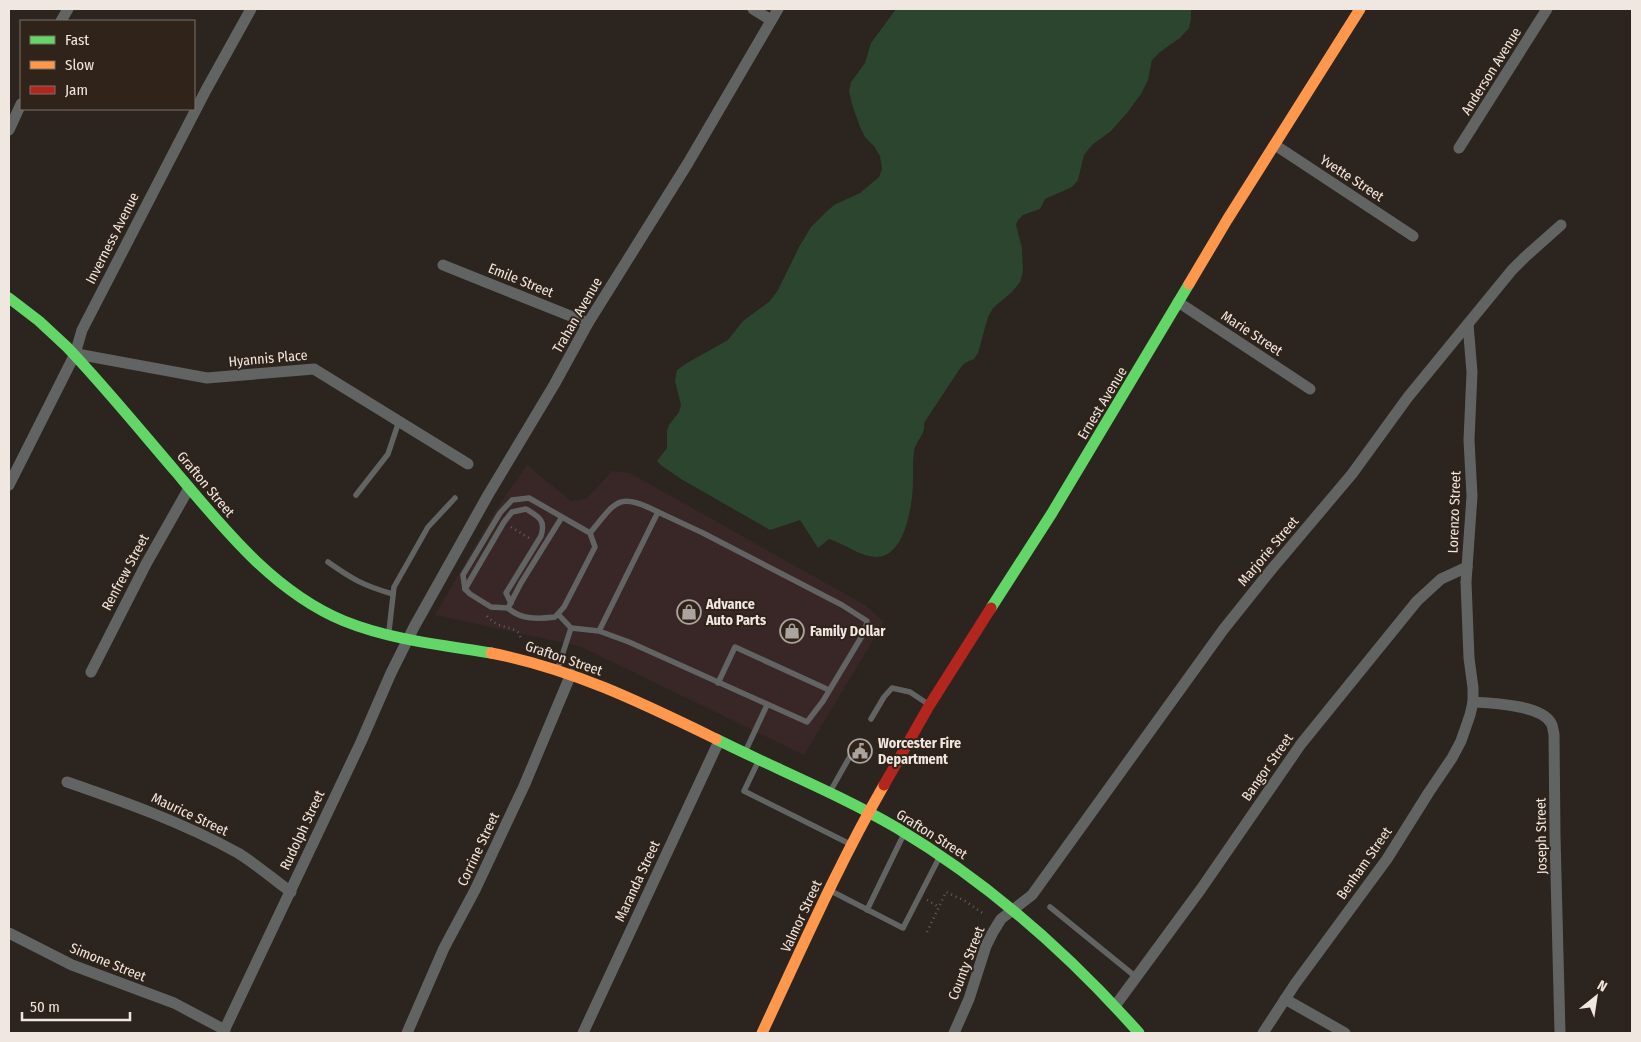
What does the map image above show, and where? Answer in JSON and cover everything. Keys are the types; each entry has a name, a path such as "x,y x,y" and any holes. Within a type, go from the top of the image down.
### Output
{"main road":[{"name":"Ernest Avenue","path":"868,813 929,706 1069,487 1140,370 1223,226 1360,9"},
{"name":"Grafton Street","path":"9,298 28,311 75,354 228,533 263,568 282,584 317,608 359,627 407,640 509,656 571,674 610,690 830,793 868,813 940,856 1013,908 1116,1006 1137,1032"},
{"name":"Valmor Street","path":"762,1033 829,890 868,813"}],"street":[{"name":"Inverness Avenue","path":"9,485 75,354 82,330 206,90 251,9"},
{"path":"753,9 771,20"},
{"name":"Trahan Avenue","path":"407,640 492,488 554,385 588,322 688,162 778,9"},
{"name":"Anderson Avenue","path":"1459,148 1547,9"},
{"path":"9,130 20,106"},
{"name":"Yvette Street","path":"1275,144 1413,236"},
{"name":"Marjorie Street","path":"1013,908 1032,894 1081,830 1223,630 1352,474 1394,416 1512,270 1561,225"},
{"name":"Emile Street","path":"443,265 588,322"},
{"name":"Marie Street","path":"1178,302 1310,389"},
{"name":"Lorenzo Street","path":"1468,324 1472,372 1469,440 1472,496 1467,567 1467,612 1473,702"},
{"name":"Hyannis Place","path":"75,354 208,378 314,369 468,464"},
{"name":"Renfrew Street","path":"91,672 146,564 189,488"},
{"name":"Bangor Street","path":"1116,1006 1292,756 1378,648 1430,587 1441,579 1467,567"},
{"name":"Rudolph Street","path":"224,1032 407,640"},
{"name":"Corrine Street","path":"407,1033 444,948 475,890 524,786 571,674"},
{"name":"Benham Street","path":"1262,1033 1387,859 1452,758 1466,728 1473,702"},
{"name":"Joseph Street","path":"1473,702 1513,706 1540,714 1550,722 1554,734 1560,1033"},
{"name":"Maranda Street","path":"583,1033 719,741"},
{"name":"Maurice Street","path":"67,782 122,801 179,824 239,854 290,892"},
{"name":"County Street","path":"954,1033 969,999 986,946 1001,919 1013,908"},
{"name":"Simone Street","path":"9,933 72,965 168,1001 224,1032"},
{"path":"1285,999 1345,1033"}],"lane":[{"path":"356,495 388,454 399,422"},
{"path":"388,635 394,587 398,578 428,526 455,498"},
{"path":"464,589 504,522 512,512 526,509 542,521 544,528 506,593 509,605 515,614 538,619 555,618 564,607 595,546 590,533 529,498 512,500 500,513 463,575 464,589 470,594 491,607 509,605"},
{"path":"558,614 571,628 599,631 629,642 807,722 865,631 867,621 842,605 638,502 624,501 612,506 590,533"},
{"path":"599,631 658,512"},
{"path":"509,605 521,582 562,517"},
{"path":"328,562 356,581 374,589 393,594"},
{"path":"557,669 571,628"},
{"path":"718,683 736,647 829,690"},
{"path":"871,718 892,688 910,692 929,706"},
{"path":"744,753 767,705"},
{"path":"830,793 853,751"},
{"path":"760,760 744,791 852,845"},
{"path":"867,910 904,834"},
{"path":"829,890 903,928 940,856"},
{"path":"1050,908 1136,977"}],"path":[{"path":"488,613 487,617 497,625 519,632 521,639"},
{"path":"927,932 946,892 964,900 984,914"}],"shaded area":[{"path":"527,465 571,501 586,499 612,471 630,473 865,605 884,622 804,755 579,646 435,615 497,508"}],"green space":[{"path":"896,9 1191,9 1191,19 1189,28 1180,38 1152,60 1148,80 1141,94 1127,113 1111,131 1092,145 1084,155 1078,180 1072,187 1045,199 1040,209 1023,215 1018,220 1016,225 1022,248 1023,272 1020,282 1012,292 993,308 988,317 978,353 974,359 961,367 924,423 924,431 914,451 912,497 904,531 896,547 883,556 876,557 862,554 829,539 818,548 800,520 770,530 681,479 657,461 667,448 667,431 669,425 679,412 681,405 675,381 677,370 728,340 743,321 770,301 778,290 811,227 836,204 860,193 879,177 882,169 880,156 865,137 860,127 849,91 851,82 865,63 871,43"}],"traffic: fast":[{"path":"991,608 1052,513 1189,284"},
{"path":"9,298 39,321 67,347 109,393 232,537 295,594 319,609 362,628 417,641 491,653"},
{"path":"716,739 875,816 931,849 964,872 1026,921 1084,975 1139,1033"}],"traffic: slow":[{"path":"1189,284 1227,220 1360,9"},
{"path":"491,653 550,668 606,688 716,739"},
{"path":"762,1033 835,877 884,785"}],"traffic: jam":[{"path":"884,785 929,706 991,608"}],"place":[{"name":"Advance Auto Parts","path":"689,612"},
{"name":"Family Dollar","path":"792,631"},
{"name":"Worcester Fire Department","path":"860,751"}]}
